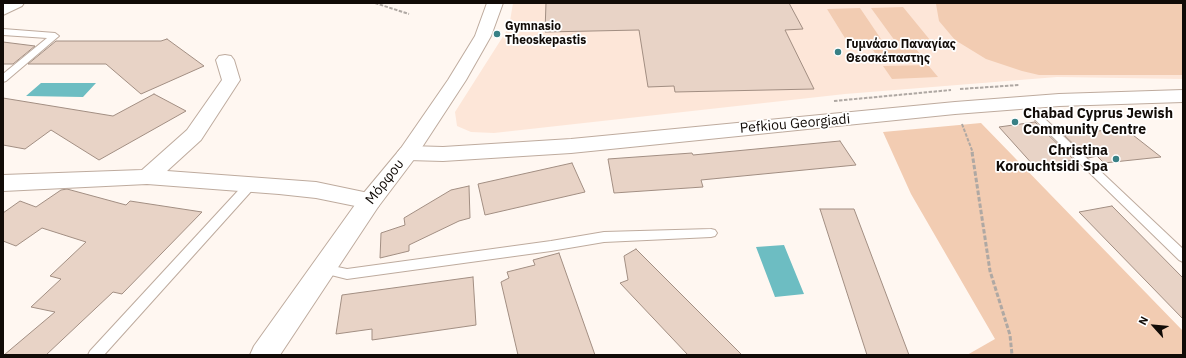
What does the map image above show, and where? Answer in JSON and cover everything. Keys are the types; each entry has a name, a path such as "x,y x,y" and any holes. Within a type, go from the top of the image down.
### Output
{"street":[{"path":"3,10 16,3"},
{"name":"Μόρφου","path":"264,355 370,201 408,153 457,80 482,36 495,3"},
{"path":"147,177 194,135 231,80 225,60"},
{"name":"Pefkiou Georgiadi","path":"408,153 449,154 571,146 955,108 1121,97 1183,96"},
{"path":"3,183 147,177 316,190 370,201"}],"lane":[{"path":"3,32 55,36 3,79"},
{"path":"1023,103 1183,257"},
{"path":"95,355 251,184"},
{"path":"323,269 347,274 551,246 604,237 711,233"}],"path":[{"path":"375,3 409,14"},
{"path":"955,108 972,149 990,271 1010,335 1012,355"}],"shaded area":[{"name":"Γυμνάσιο Παναγίας Θεοσκέπαστης","path":"513,3 1183,3 1183,79 1057,77 845,94 494,133 471,132 457,126 455,112 509,27"},
{"path":"1183,3 1183,75 1039,75 1022,71 986,59 955,40 939,21 936,4"},
{"path":"903,7 930,40 895,41 871,8"},
{"path":"860,8 883,42 848,43 827,9"},
{"path":"916,49 925,60 881,62 873,50"},
{"path":"928,65 938,77 892,79 883,66"},
{"path":"981,123 1183,331 1183,355 967,355 995,339 911,194 883,132"}],"water":[{"path":"41,83 96,83 83,97 26,96"},
{"path":"784,245 804,294 775,297 756,247"}],"building":[{"path":"546,3 789,3 803,29 785,30 814,89 675,92 674,86 648,87 639,30 545,32"},
{"path":"167,39 204,66 141,94 106,64 28,64 56,41 161,41"},
{"path":"3,42 35,46 13,64 3,64"},
{"path":"154,94 186,111 99,160 51,130 25,149 3,145 3,98 113,116"},
{"path":"1035,122 1074,160 1035,167 999,127"},
{"path":"1124,128 1161,157 1104,163 1097,156 1088,158 1064,135"},
{"path":"840,141 856,165 701,180 703,187 614,193 608,159 692,153 693,155"},
{"path":"572,163 585,192 485,215 478,184"},
{"path":"469,186 470,218 459,221 409,245 409,251 380,258 381,233 405,225 404,218 451,190"},
{"path":"67,189 126,205 130,201 202,212 122,294 113,292 46,355 4,355 55,312 31,307 61,279 50,276 86,242 42,228 16,246 3,241 3,213 20,201 36,207 61,190"},
{"path":"1112,206 1183,278 1183,319 1079,212"},
{"path":"820,209 854,209 909,355 867,355"},
{"path":"636,249 742,355 688,355 620,283 628,280 624,256"},
{"path":"559,253 595,355 518,355 501,282 509,278 507,272 535,265 533,260"},
{"path":"473,277 476,325 372,340 372,329 336,334 342,295"}],"place":[{"name":"Gymnasio Theoskepastis","path":"497,34"},
{"name":"Γυμνάσιο Παναγίας Θεοσκέπαστης","path":"838,52"},
{"name":"Chabad Cyprus Jewish Community Centre","path":"1015,122"},
{"name":"Christina Korouchtsidi Spa","path":"1116,159"}]}
